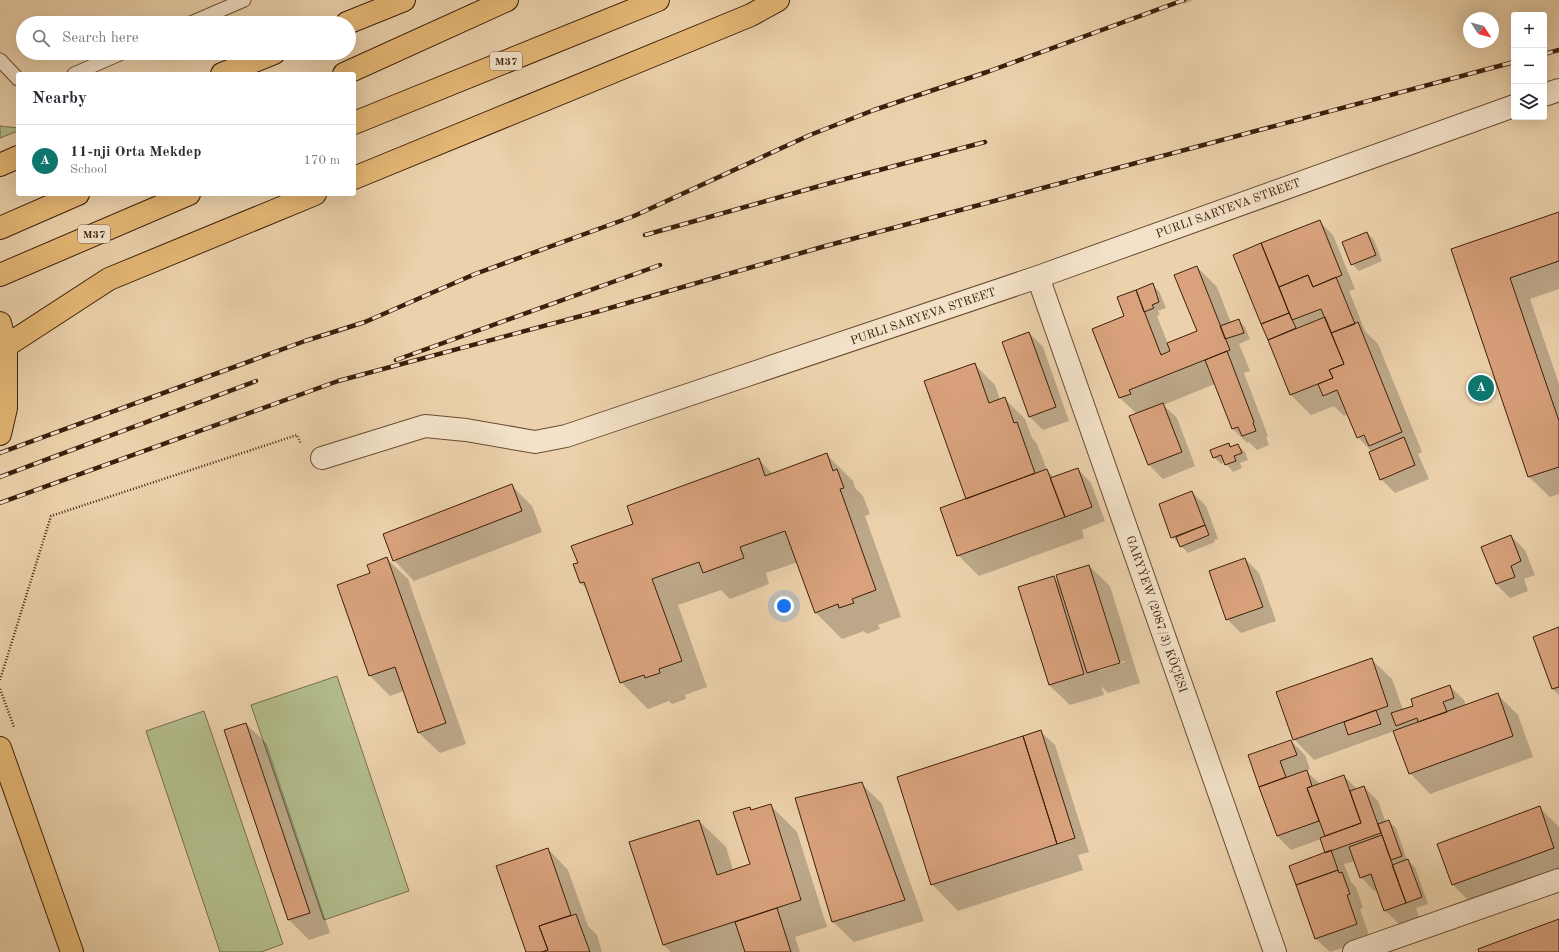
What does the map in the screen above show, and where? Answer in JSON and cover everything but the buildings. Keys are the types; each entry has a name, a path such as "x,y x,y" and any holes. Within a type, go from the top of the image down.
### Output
{"highway":[{"path":"356,19 404,0"},
{"path":"348,72 508,0"},
{"name":"M37","path":"356,122 658,0"},
{"path":"356,177 750,15 778,0"},
{"path":"227,72 257,60"},
{"path":"0,165 16,158"},
{"path":"0,228 73,196"},
{"name":"M37","path":"0,275 184,196"},
{"path":"6,346 109,279 310,196"},
{"path":"0,323 6,346 6,408 0,434"},
{"path":"0,748 72,952"}],"street":[{"path":"1547,94 1559,90"},
{"name":"PURLI SARYEVA STREET","path":"312,454 425,426 466,430 535,442 566,436 1038,277 1511,107"},
{"name":"GARYÝEW (2087/3) KÖÇESI","path":"1038,277 1275,952"},
{"path":"1354,952 1559,880"}],"lane":[{"path":"207,16 244,0"},
{"path":"0,60 16,78"},
{"path":"79,72 106,60"}],"path":[{"path":"0,680 51,516 297,435 312,454"}],"green space":[{"path":"0,126 16,128 16,132 0,138"},
{"path":"337,676 409,891 324,920 251,705"},
{"path":"204,711 283,944 261,952 220,952 146,731"}],"railway":[{"path":"0,453 305,341 365,322 475,274 634,216 810,135 874,110 987,72 1184,0"},
{"path":"1547,53 1559,50"},
{"path":"0,503 338,381 596,312 822,247 1511,63"},
{"path":"645,235 834,182 985,142"},
{"path":"396,360 660,265"},
{"path":"0,477 256,381"}],"place":[{"name":"11-nji Orta Mekdep","path":"1481,388"}]}
